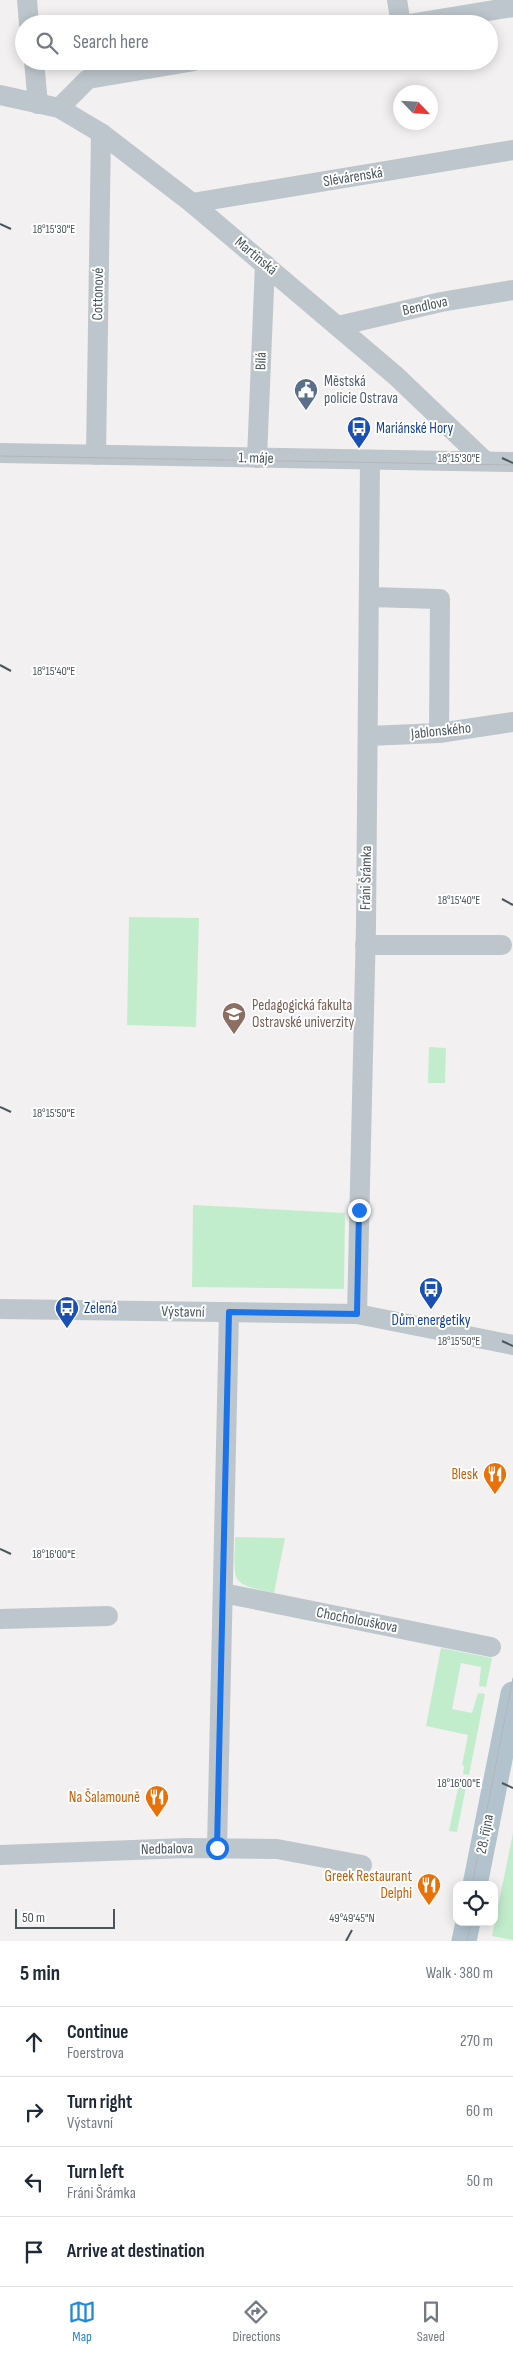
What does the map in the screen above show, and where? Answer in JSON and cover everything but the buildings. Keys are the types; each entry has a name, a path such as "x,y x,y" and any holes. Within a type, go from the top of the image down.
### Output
{"main road":[{"name":"28. října","path":"476,1881 513,1694"},
{"path":"464,1941 467,1926"}],"street":[{"path":"27,0 28,15"},
{"path":"397,0 400,15"},
{"path":"464,15 513,7"},
{"path":"35,70 38,104"},
{"path":"59,108 88,79 142,70"},
{"name":"Martinská","path":"0,95 59,108 101,133 192,203 338,326 396,376 484,461"},
{"name":"Cottonové","path":"96,455 101,133"},
{"name":"Slévárenská","path":"192,203 513,150"},
{"name":"Bílá","path":"257,458 265,264"},
{"name":"Bendlova","path":"338,326 441,302 513,290"},
{"name":"1. máje","path":"0,453 513,462"},
{"name":"Fráni Šrámka","path":"357,1305 365,945 370,460"},
{"path":"370,597 440,599 439,733"},
{"name":"Jablonského","path":"368,736 439,733 513,722"},
{"path":"365,945 502,945"},
{"name":"Výstavní","path":"0,1309 229,1312 357,1305 513,1344"},
{"path":"217,1848 229,1312"},
{"name":"Chocholouškova","path":"223,1593 490,1647"},
{"path":"0,1619 108,1616"},
{"name":"Nedbalova","path":"0,1855 217,1848 277,1849 362,1865"}],"green space":[{"path":"129,917 199,918 196,1027 127,1025"},
{"path":"429,1047 446,1048 445,1083 428,1083"},
{"path":"193,1205 345,1213 344,1289 192,1287"},
{"path":"235,1537 285,1538 274,1593 248,1586 241,1583 237,1578 234,1563"},
{"path":"441,1648 492,1658 486,1687 479,1686 481,1667 461,1663 452,1709 472,1713 478,1693 485,1694 469,1775 463,1774 464,1766 462,1765 468,1735 426,1726"},
{"path":"461,1781 467,1782 457,1832 449,1831 458,1788 460,1788"},
{"path":"513,1833 513,1940 492,1936 494,1926 498,1926 498,1907"}],"tram line":[{"path":"0,456 513,465"},
{"path":"473,1881 513,1678"},
{"path":"467,1941 470,1926"}],"place":[{"name":"Městská policie Ostrava","path":"306,411"},
{"name":"Mariánské Hory","path":"359,449"},
{"name":"Pedagogická fakulta Ostravské univerzity","path":"234,1035"},
{"name":"Dům energetiky","path":"431,1310"},
{"name":"Zelená","path":"67,1329"},
{"name":"Blesk","path":"495,1495"},
{"name":"Na Šalamouně","path":"157,1818"},
{"name":"Greek Restaurant Delphi","path":"429,1906"}],"route":[{"path":"217,1848 229,1312 357,1314 359,1210"}]}
